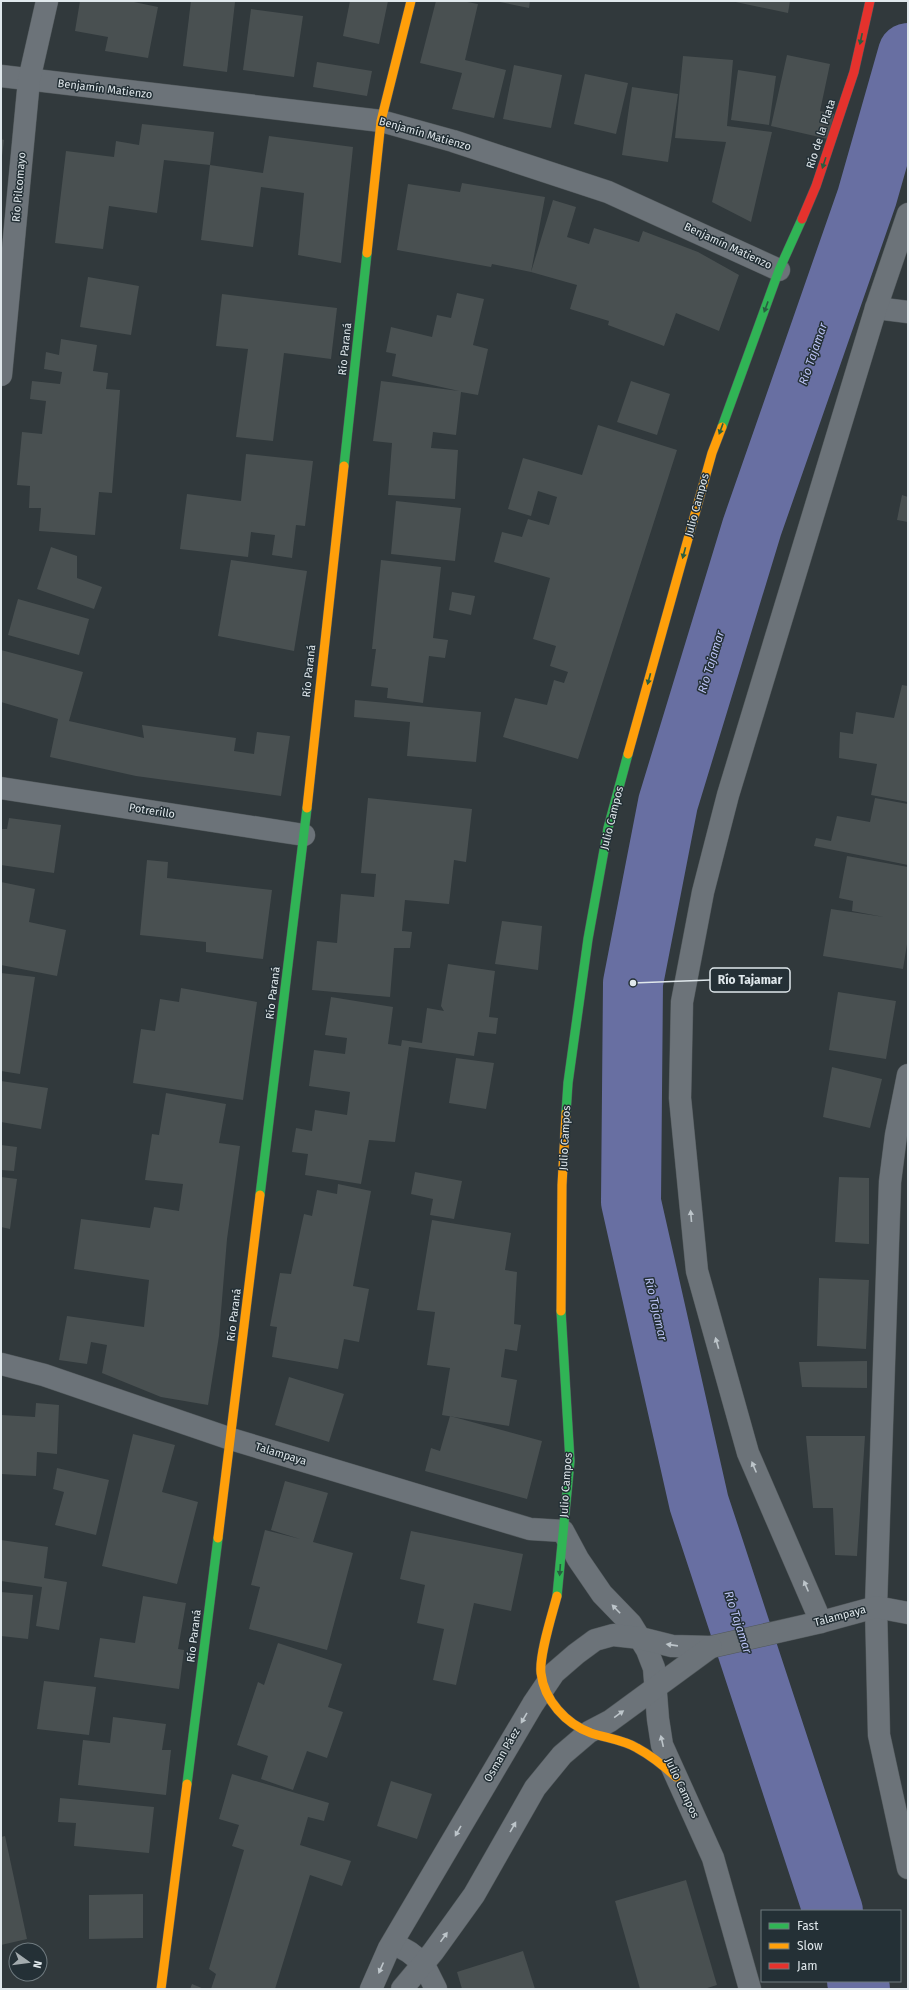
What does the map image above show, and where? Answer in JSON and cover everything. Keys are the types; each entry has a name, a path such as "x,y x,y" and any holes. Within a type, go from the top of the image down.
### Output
{"street":[{"name":"Río Pilcomayo","path":"1,375 29,80 47,1"},
{"name":"Río Paraná","path":"161,1989 231,1439 304,835 382,121 411,1"},
{"name":"Río de la Plata","path":"779,270 819,178 854,72 870,1"},
{"name":"Benjamín Matienzo","path":"1,76 382,121 453,141 608,192 779,270"},
{"path":"822,1622 748,1453 696,1271 680,1098 682,1002 703,892 728,795 876,308 908,214"},
{"name":"Julio Campos","path":"750,1989 714,1858 662,1744 654,1668 647,1650 631,1624 602,1594 578,1559 563,1531 570,1461 561,1313 562,1185 568,1083 588,939 608,828 712,453 779,270"},
{"path":"876,308 908,312"},
{"name":"Potrerillo","path":"1,788 304,835"},
{"path":"908,1075 896,1135 890,1182 876,1607 879,1735 908,1868"},
{"name":"Talampaya","path":"1,1364 44,1374 231,1439 530,1530 563,1531"},
{"path":"563,1531 559,1587 544,1650 541,1673 549,1699 568,1720 589,1732 636,1747 655,1759 676,1777"},
{"name":"Talampaya","path":"796,1628 876,1607 908,1613"},
{"name":"Osman Páez","path":"371,1989 393,1943 532,1704 554,1673 576,1654 595,1640 613,1635 640,1638 672,1646 711,1647 796,1628"},
{"name":"Osman Páez","path":"402,1989 433,1952 474,1895 535,1788 562,1755 589,1732 610,1722 655,1687 711,1647"},
{"path":"393,1943 423,1963 436,1989"}],"building":[{"path":"80,1 129,1 158,7 148,58 105,51 108,37 75,31"},
{"path":"191,1 235,2 227,72 183,66"},
{"path":"350,1 388,1 379,44 343,36"},
{"path":"436,1 462,1 478,4 465,60 506,70 494,118 452,109 462,73 420,63"},
{"path":"495,1 530,1 529,8"},
{"path":"731,1 790,1 788,13"},
{"path":"251,9 303,16 294,77 243,70"},
{"path":"787,55 830,64 820,111 834,114 828,139 771,126"},
{"path":"683,56 733,60 727,126 772,132 751,222 712,202 726,142 675,138"},
{"path":"317,62 372,71 367,96 313,87"},
{"path":"514,65 562,75 551,128 503,119"},
{"path":"738,70 776,76 769,125 731,120"},
{"path":"585,74 628,83 616,134 574,124"},
{"path":"632,87 678,94 668,162 622,155"},
{"path":"142,124 214,132 210,165 164,160 157,213 109,206 103,249 55,243 66,151 114,157 116,141 139,145"},
{"path":"269,136 353,147 341,263 298,255 304,193 261,187 253,247 201,240 210,165 263,173"},
{"path":"1,139 4,140 2,156 1,156"},
{"path":"462,183 545,197 531,272 492,264 491,267 397,250 408,184 460,192"},
{"path":"553,200 576,207 567,237 589,244 594,228 639,242 643,231 698,252 739,275 719,331 676,313 664,346 608,325 609,321 570,309 577,285 531,272"},
{"path":"88,277 139,286 131,335 80,327"},
{"path":"457,293 484,299 473,345 488,349 478,395 461,392 456,435 433,432 431,448 458,450 455,499 388,495 392,443 373,441 381,381 459,391 392,376 396,354 386,352 391,327 432,337 437,315 451,318"},
{"path":"222,294 337,308 331,359 284,353 273,441 236,437 248,349 216,346"},
{"path":"61,339 97,345 93,371 108,373 106,389 120,390 112,493 99,492 95,535 39,531 41,508 29,508 30,486 17,485 22,432 42,434 46,401 30,399 32,381 60,384 62,372 44,369 46,352 59,355"},
{"path":"631,381 670,394 657,435 617,422"},
{"path":"598,425 677,450 578,759 503,737 515,698 547,705 554,680 564,683 568,672 550,666 556,646 533,639 550,578 494,562 502,532 522,537 528,519 549,525 557,497 538,491 531,516 508,509 523,458 582,475"},
{"path":"246,454 313,461 305,526 296,525 292,558 272,555 275,535 251,532 248,557 180,549 187,494 241,501"},
{"path":"902,495 908,497 908,522 897,520"},
{"path":"396,501 461,508 455,561 391,554"},
{"path":"51,547 77,556 77,578 102,587 94,609 37,589"},
{"path":"231,560 307,571 294,651 218,636"},
{"path":"381,560 441,567 433,638 448,640 445,658 429,656 423,703 387,698 388,688 371,686 376,649 372,649"},
{"path":"452,592 475,596 471,615 449,610"},
{"path":"18,599 89,619 79,655 8,635"},
{"path":"1,650 83,672 69,721 144,738 142,725 236,738 234,751 254,754 257,732 290,736 281,796 136,776 50,757 58,719 1,702"},
{"path":"902,685 908,686 908,802 871,795 877,764 839,758 840,732 853,734 856,712 894,718"},
{"path":"355,700 481,712 476,762 407,756 410,722 354,717"},
{"path":"368,798 472,809 466,862 454,860 449,904 405,900 402,931 412,932 410,948 394,948 390,997 312,990 317,941 337,943 341,894 374,897 376,874 361,873"},
{"path":"875,798 908,804 908,865 814,846 816,838 831,841 837,816 870,822"},
{"path":"9,818 61,825 54,873 1,865 1,829 7,829"},
{"path":"847,856 908,867 908,938 903,969 823,956 831,909 884,917 852,911 853,901 839,898"},
{"path":"147,860 168,862 167,878 272,890 263,959 206,952 206,942 140,935"},
{"path":"1,882 35,889 29,922 66,930 57,976 1,965"},
{"path":"502,921 542,926 538,970 495,964"},
{"path":"448,964 495,971 489,1017 498,1018 496,1034 478,1032 474,1056 409,1047 395,1142 369,1140 361,1184 305,1175 308,1154 292,1152 296,1128 312,1131 315,1110 347,1115 350,1092 309,1086 314,1050 345,1054 347,1038 325,1035 331,997 393,1007 388,1044 401,1046 402,1040 422,1043 427,1008 444,1011 441,1006"},
{"path":"1,973 35,977 20,1074 1,1071"},
{"path":"181,988 257,1002 243,1100 133,1083 141,1029 155,1031 160,999 179,1002"},
{"path":"838,992 896,1001 886,1059 829,1050"},
{"path":"456,1058 494,1063 486,1109 449,1103"},
{"path":"832,1067 882,1079 870,1128 823,1117"},
{"path":"1,1081 48,1088 41,1129 1,1122"},
{"path":"166,1093 226,1104 219,1143 240,1146 227,1239 219,1336 208,1405 161,1397 102,1373 107,1345 91,1342 87,1364 59,1360 67,1316 144,1327 149,1280 74,1269 81,1219 150,1228 154,1207 179,1211 183,1184 145,1180 152,1134 159,1135"},
{"path":"1,1145 17,1147 14,1171 1,1170"},
{"path":"415,1172 462,1181 454,1219 430,1215 433,1199 411,1194"},
{"path":"1,1177 17,1179 10,1229 1,1227"},
{"path":"839,1177 869,1178 869,1244 835,1242"},
{"path":"338,1184 371,1191 353,1286 369,1289 359,1342 344,1339 338,1369 272,1357 277,1327 270,1326 280,1273 291,1274 304,1214 312,1216 317,1190 337,1194"},
{"path":"432,1220 511,1233 505,1270 517,1272 514,1324 521,1325 517,1351 505,1349 501,1377 517,1380 509,1426 442,1415 450,1368 427,1365 435,1312 417,1310"},
{"path":"819,1278 869,1280 866,1349 817,1346"},
{"path":"867,1361 867,1388 802,1387 799,1362"},
{"path":"289,1377 344,1394 329,1442 275,1425"},
{"path":"36,1403 59,1405 57,1454 37,1452 36,1476 1,1474 1,1415 35,1417"},
{"path":"450,1416 542,1441 527,1499 425,1471 431,1448 440,1451"},
{"path":"133,1434 175,1445 162,1492 198,1502 177,1584 102,1566"},
{"path":"806,1436 865,1436 857,1556 835,1555 833,1508 813,1508"},
{"path":"57,1468 109,1480 96,1535 55,1525 64,1492 53,1489"},
{"path":"285,1481 328,1493 313,1542 353,1553 327,1650 249,1629 260,1587 251,1585 265,1530 300,1539 271,1530"},
{"path":"411,1531 523,1554 511,1611 474,1603 456,1685 433,1680 444,1629 417,1623 425,1585 400,1579"},
{"path":"1,1540 48,1547 44,1578 67,1582 59,1630 36,1626 42,1587 1,1581"},
{"path":"1,1592 33,1595 28,1639 1,1636"},
{"path":"143,1596 186,1603 178,1649 184,1650 179,1689 94,1677 100,1638 135,1643"},
{"path":"278,1643 342,1664 328,1707 343,1712 327,1758 307,1751 293,1790 261,1779 268,1756 237,1745 258,1682 264,1685"},
{"path":"44,1681 96,1687 89,1735 37,1729"},
{"path":"113,1717 166,1724 162,1750 171,1750 166,1795 78,1785 83,1740 110,1743"},
{"path":"232,1774 329,1803 324,1821 308,1817 300,1845 351,1861 342,1886 310,1875 275,1989 211,1989 216,1974 209,1969 244,1850 232,1846 239,1825 219,1819"},
{"path":"391,1781 432,1794 417,1839 377,1826"},
{"path":"60,1798 154,1807 149,1853 74,1846 76,1823 58,1822"},
{"path":"5,1836 27,1939 8,1942 8,1943 1,1945 1,1837"},
{"path":"686,1880 717,1985 704,1989 640,1989 615,1901"},
{"path":"143,1894 143,1938 89,1939 89,1895"},
{"path":"523,1951 535,1989 462,1989 457,1972"},
{"path":"192,1984 204,1989 190,1989"}],"waterway":[{"name":"Río Tajamar","path":"833,1910 699,1503 631,1202 633,983 668,803 752,527 867,197 908,53"},
{"name":"Río Tajamar","path":"857,1982 860,1989"}],"traffic: fast":[{"path":"722,427 779,270 802,219"},
{"path":"344,466 367,253"},
{"path":"566,1113 568,1083 588,939 608,828 628,754"},
{"path":"260,1195 307,808"},
{"path":"557,1596 570,1461 561,1311"},
{"path":"187,1784 218,1538"}],"traffic: slow":[{"path":"367,253 381,121 411,1"},
{"path":"628,754 712,453 722,427"},
{"path":"307,808 344,466"},
{"path":"561,1311 562,1185 566,1113"},
{"path":"218,1538 260,1195"},
{"path":"557,1596 546,1635 541,1665 543,1683 552,1701 558,1710 573,1724 591,1733 632,1745 653,1758 676,1777"},
{"path":"161,1989 187,1784"}],"traffic: jam":[{"path":"802,219 816,186 854,72 870,1"}],"place":[{"name":"Río Tajamar","path":"633,983"}]}
